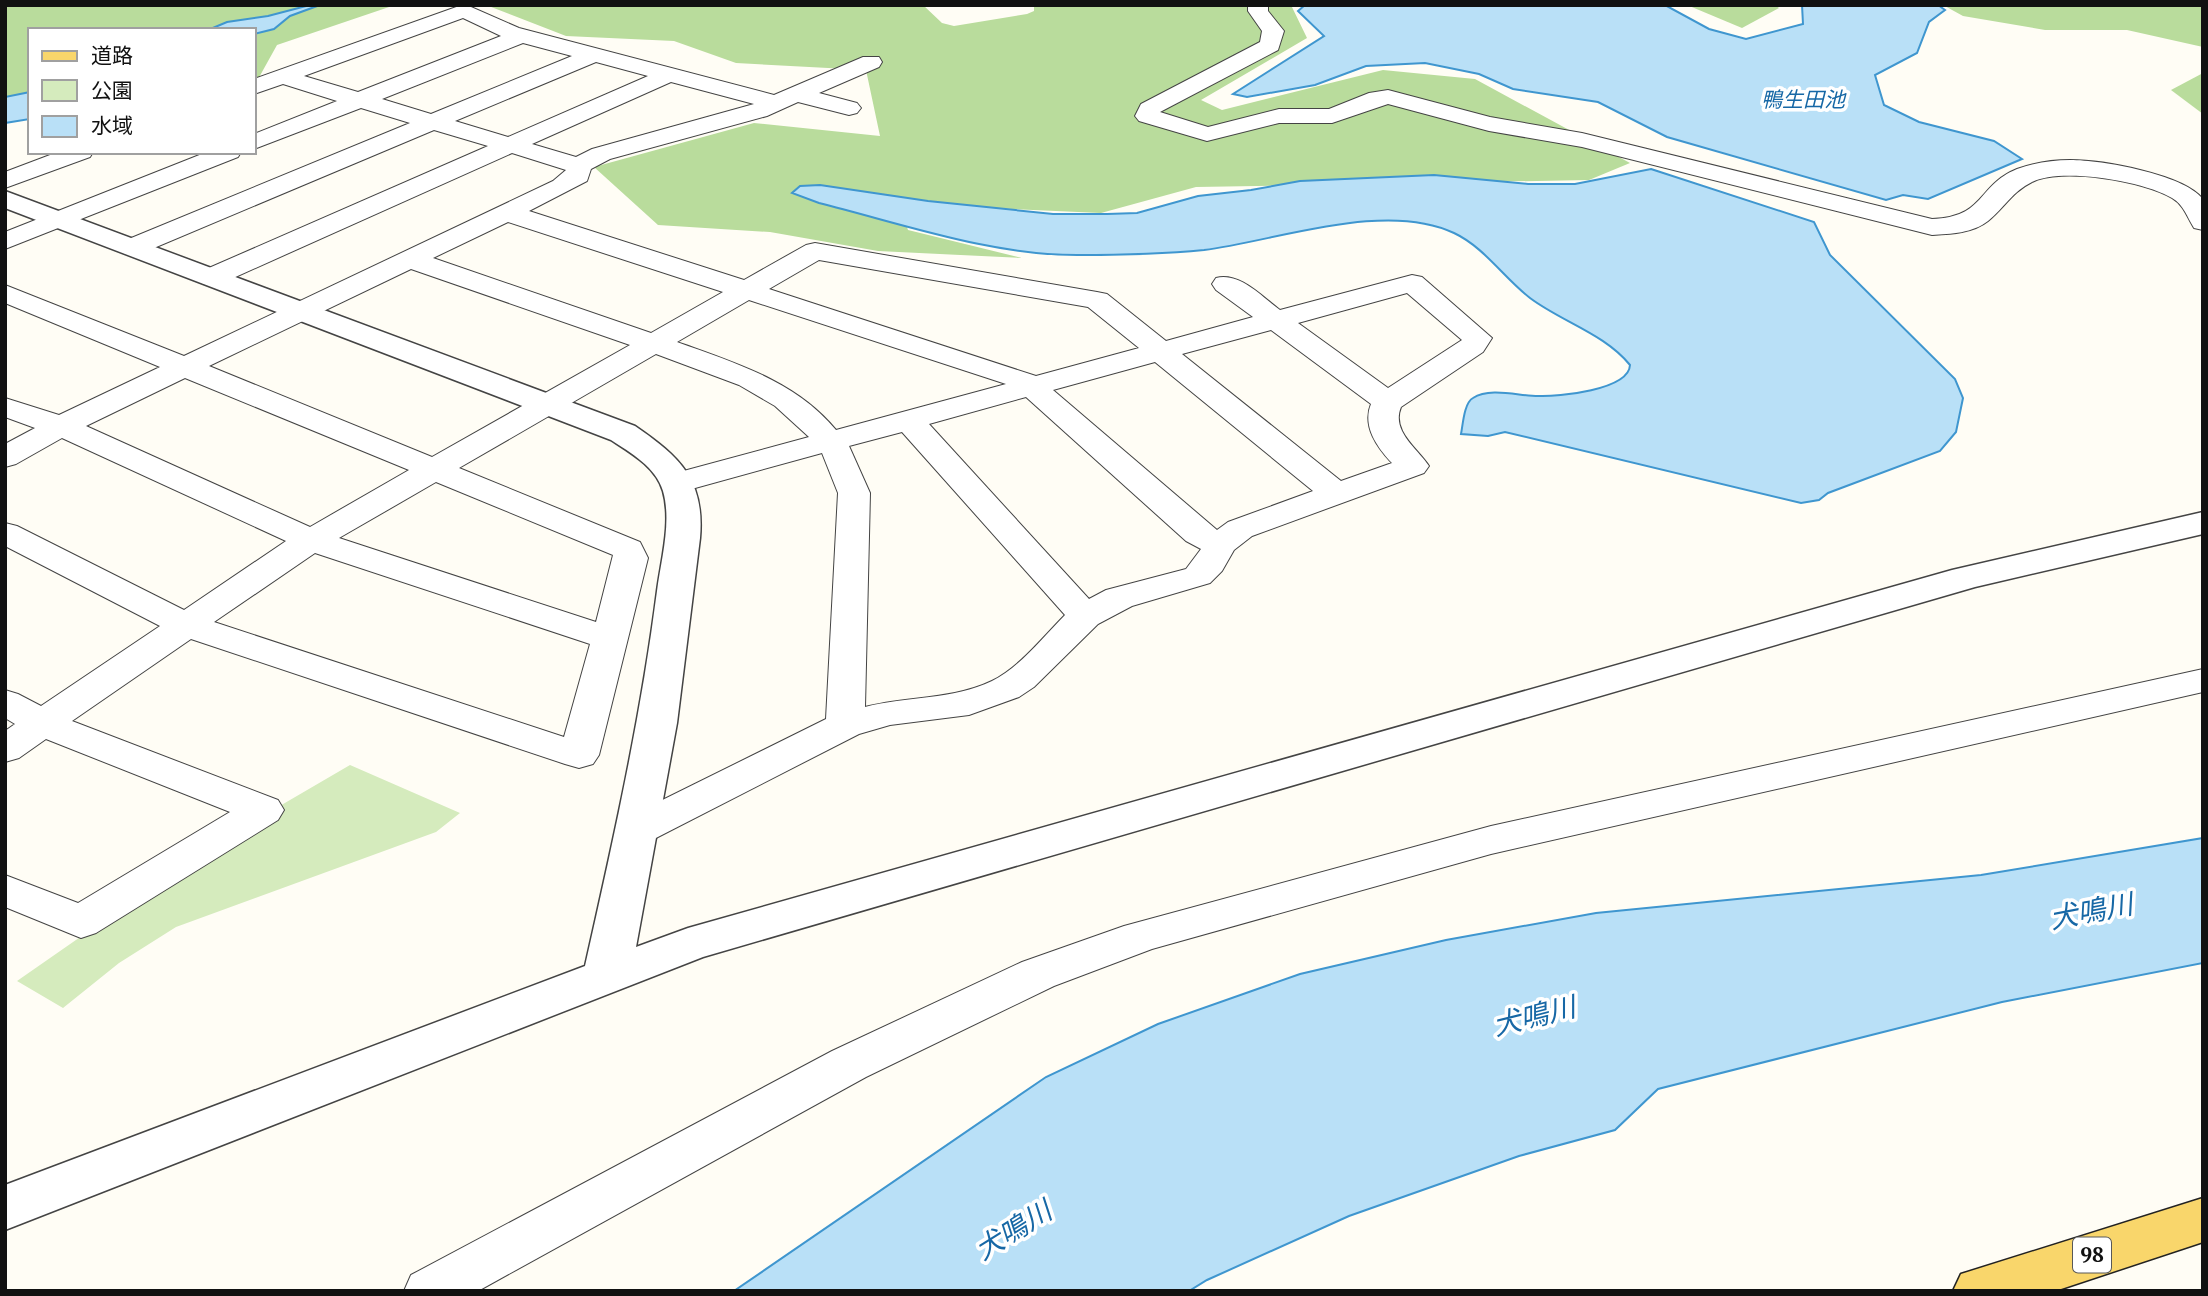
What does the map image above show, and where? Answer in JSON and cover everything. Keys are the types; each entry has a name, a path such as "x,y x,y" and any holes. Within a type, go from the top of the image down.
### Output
{"main road":[{"name":"98","path":"1981,1291 2203,1220"}],"street":[{"path":"1258,5 1258,11 1273,31 1270,45 1149,109 1147,116 1207,134 1266,118 1332,116 1377,98 1388,97 1489,124 1582,140 1932,228 1953,228 1973,222 2008,186 2023,176 2044,169 2069,167 2101,171 2180,191 2195,205 2203,222"},
{"path":"256,86 286,78 464,10 521,36 671,74 849,108"},
{"path":"256,141 521,36"},
{"path":"133,247 596,54"},
{"path":"286,78 579,166 601,154 760,111 872,62"},
{"path":"212,277 671,74"},
{"path":"8,153 53,163"},
{"path":"5,181 76,154"},
{"path":"5,241 224,154"},
{"path":"5,457 61,426 184,366 562,186 578,176 579,166"},
{"path":"5,198 547,402 624,433 658,457 677,483 684,509 672,629 637,831 607,974"},
{"path":"508,213 1017,378 1031,386 1198,534 1220,545"},
{"path":"5,749 312,540 547,402 815,251 1097,300 1335,493"},
{"path":"410,259 750,379 786,400 821,432 837,452 854,492 845,725"},
{"path":"637,831 845,725 889,713 968,703 1006,689 1021,679 1085,616 1119,598 1198,576 1210,564 1220,545 1240,529 1413,466 1391,443 1382,415 1387,402 1473,346 1478,338 1412,283 677,483"},
{"path":"1226,284 1387,402"},
{"path":"5,293 628,549 631,558 579,755 186,625 5,533"},
{"path":"5,407 61,426 312,540 611,639"},
{"path":"909,421 1085,616"},
{"path":"5,1208 688,945 1965,578 2203,523"},
{"path":"430,1291 849,1064 1038,974 1140,937 1491,840 2203,680"},
{"path":"5,702 43,724 264,810 81,922 5,890"}],"green space":[{"path":"5,5 395,5 277,45 256,81 256,29 287,17 224,28 28,28 28,92 5,97"},
{"path":"486,5 923,5 942,23 954,26 1027,14 1034,11 1034,5 1291,5 1307,38 1201,100 1222,110 1383,70 1475,79 1630,163 1589,180 1196,187 1101,213 899,204 908,230 1022,258 878,251 770,232 658,225 594,167 754,123 880,136 866,70 736,63 674,41 566,36"},
{"path":"1687,5 1775,5 1779,8 1742,28"},
{"path":"1943,5 2203,5 2203,47 2127,30 2045,30 1963,16"},
{"path":"2203,73 2203,114 2171,90"},
{"path":"350,765 460,813 436,832 176,927 119,963 63,1008 17,981 211,846"}],"water":[{"path":"320,5 290,16 274,29 256,34 256,28 213,28 227,22"},
{"name":"鴨生田池","path":"1305,5 1665,5 1709,29 1746,39 1803,24 1802,5 1938,5 1945,10 1929,22 1917,53 1875,75 1884,105 1919,122 1994,141 2022,159 1928,199 1903,195 1886,200 1667,137 1598,102 1513,89 1479,74 1425,63 1366,66 1315,85 1247,97 1233,94 1324,36 1298,11"},
{"path":"28,92 28,119 5,123 5,97"},
{"path":"1651,169 1814,222 1830,255 1955,379 1963,398 1956,432 1940,451 1828,493 1819,500 1801,503 1505,432 1488,436 1461,434 1468,404 1480,395 1496,393 1548,396 1591,390 1618,381 1627,374 1630,365 1608,345 1530,298 1465,239 1426,224 1396,220 1364,222 1204,250 1108,255 1044,254 947,237 819,203 792,193 800,186 820,185 928,201 1053,214 1107,214 1137,213 1198,196 1300,181 1434,175 1528,184 1575,184"},
{"name":"犬鳴川","path":"2203,838 2203,963 2002,1002 1658,1089 1615,1130 1519,1156 1349,1216 1207,1280 1189,1291 734,1291 1046,1077 1158,1024 1300,974 1446,940 1596,913 1981,875"}]}
